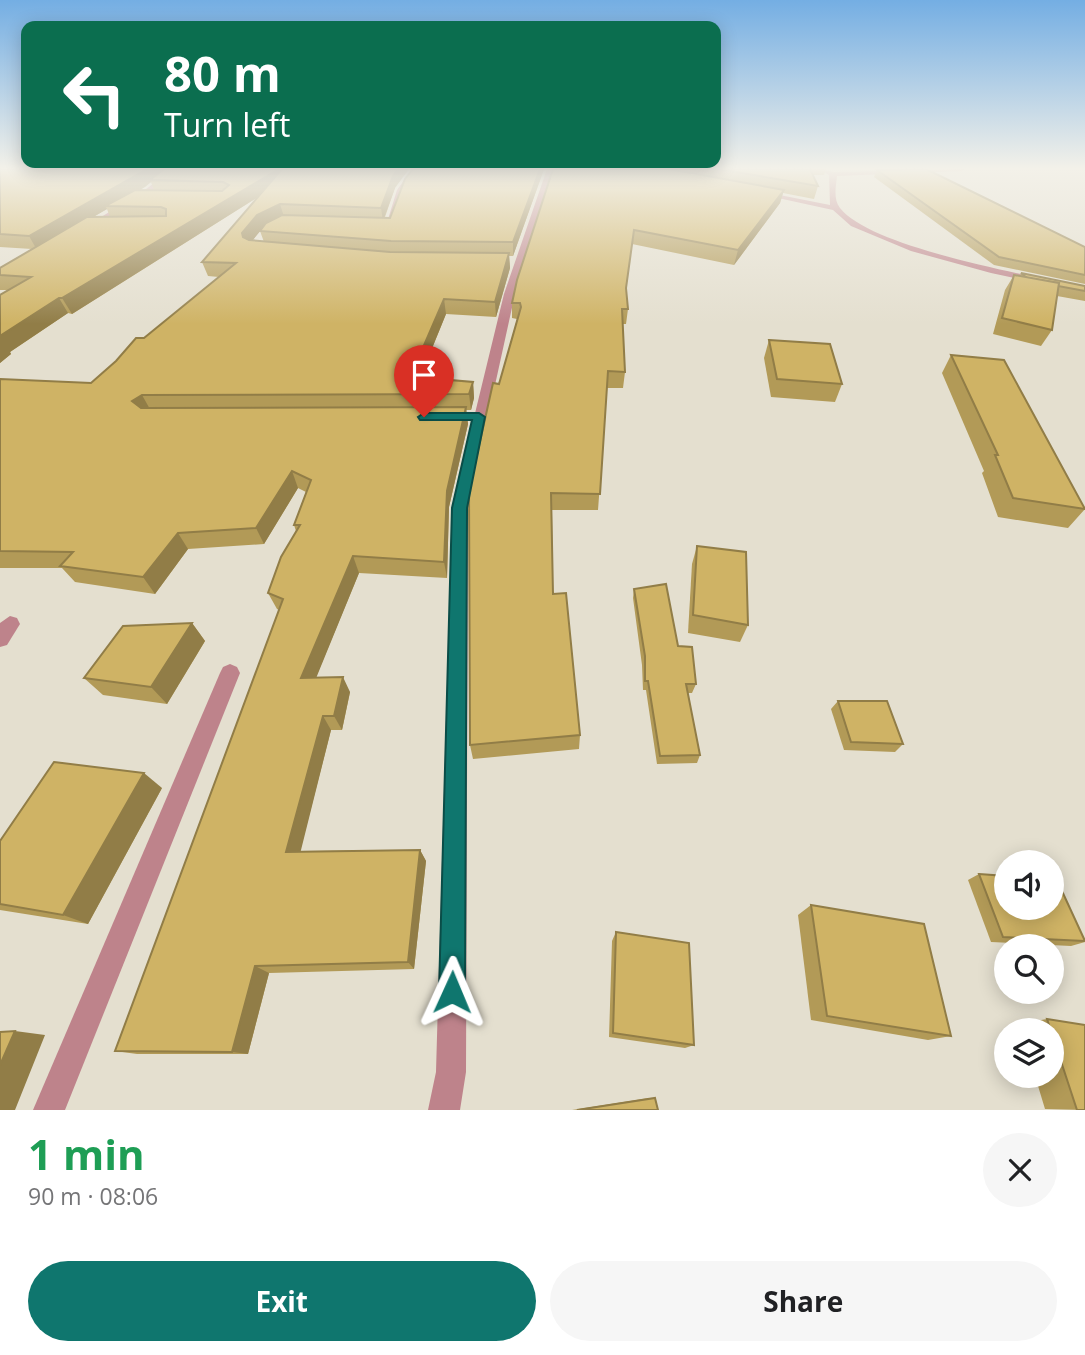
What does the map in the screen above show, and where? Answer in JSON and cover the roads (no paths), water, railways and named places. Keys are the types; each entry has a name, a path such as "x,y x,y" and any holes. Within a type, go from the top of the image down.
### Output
{"street":[{"path":"74,236 101,221"},
{"path":"376,228 388,228 390,221"},
{"path":"444,1110 451,1072 460,508 472,417 512,262 529,221"},
{"path":"849,221 867,232 905,247 1085,290"},
{"path":"94,225 118,225"},
{"path":"50,1110 230,673"}]}
